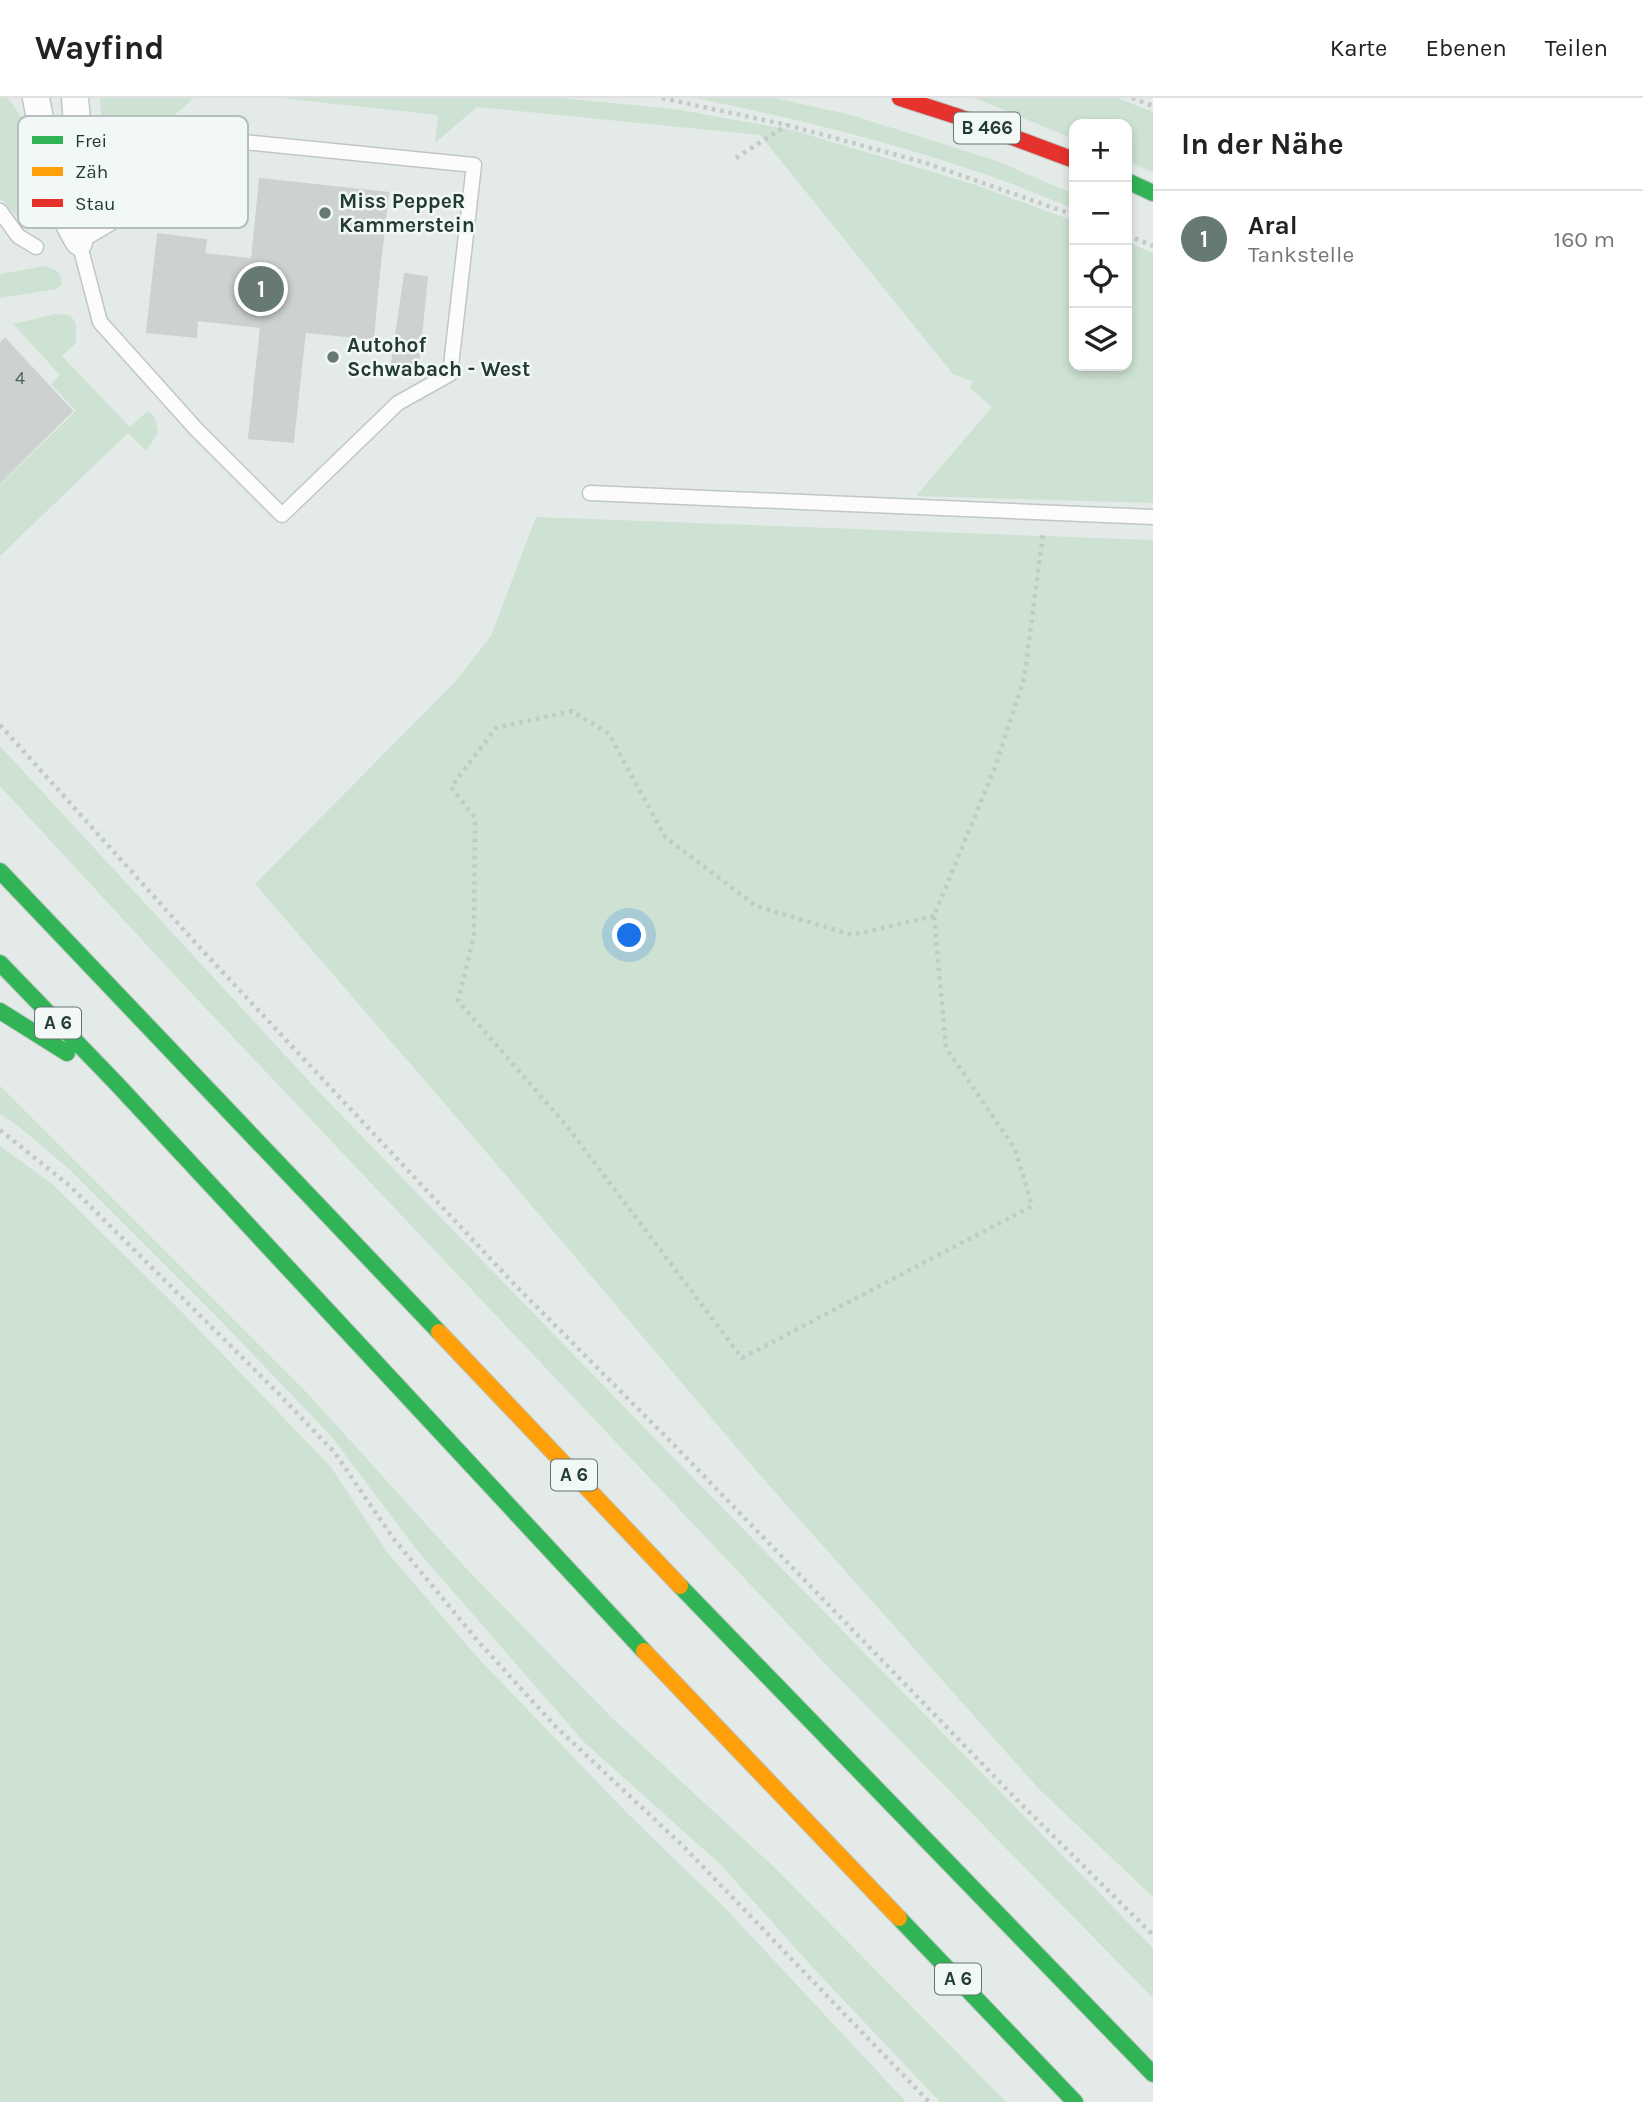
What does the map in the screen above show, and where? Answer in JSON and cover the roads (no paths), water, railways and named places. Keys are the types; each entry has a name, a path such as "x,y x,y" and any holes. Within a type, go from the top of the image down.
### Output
{"main road":[{"name":"B 466","path":"900,98 1069,158"},
{"path":"1129,182 1153,192"},
{"name":"A 6","path":"0,871 754,1664 1153,2074"},
{"name":"A 6","path":"0,964 116,1083 694,1705 1075,2102"},
{"path":"0,1011 116,1083"}],"street":[{"path":"24,98 39,110"},
{"path":"75,98 77,116"},
{"path":"70,228 79,242"},
{"path":"79,242 81,228"}],"lane":[{"path":"103,228 79,242 100,322 196,429 282,515 398,403 450,374 474,165 248,142"},
{"path":"0,211 18,236 36,247"},
{"path":"590,493 1153,517"}],"place":[{"name":"Miss PeppeR Kammerstein","path":"325,213"},
{"name":"Aral","path":"261,289"},
{"name":"Autohof Schwabach - West","path":"333,357"}]}
